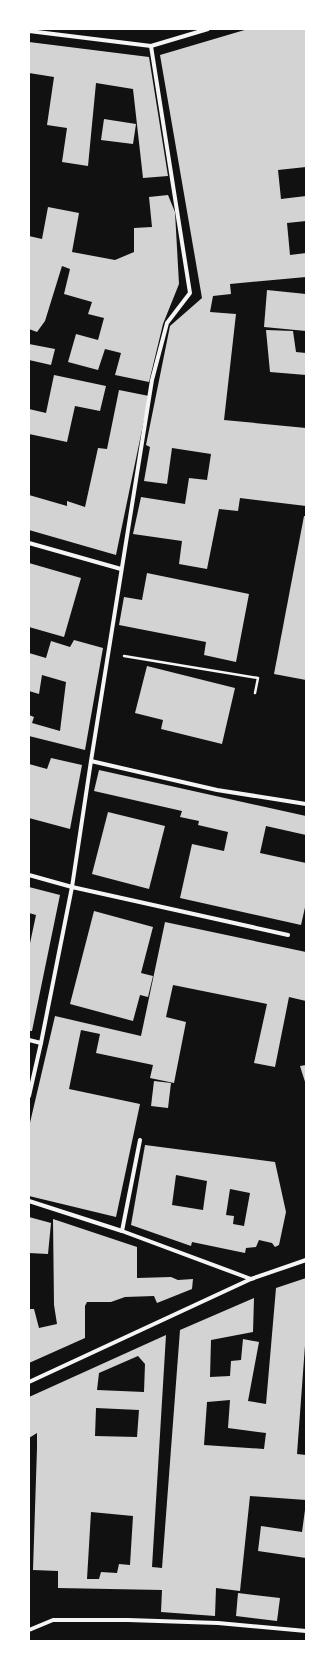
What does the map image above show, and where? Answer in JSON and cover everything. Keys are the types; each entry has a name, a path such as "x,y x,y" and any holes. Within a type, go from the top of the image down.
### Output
{"street":[{"path":"29,31 151,46 208,29"},
{"path":"29,1096 72,887 152,380 167,323 190,293 151,46"},
{"path":"29,543 121,569"},
{"path":"91,761 216,790 306,804"},
{"path":"29,875 72,887 288,935"},
{"path":"29,1040 41,1043"},
{"path":"122,1230 140,1140"},
{"path":"29,1201 122,1230 251,1279"},
{"path":"29,1382 251,1279 306,1260"},
{"path":"29,1630 53,1620 128,1620 218,1623 306,1631"}],"path":[{"path":"108,653 258,678 255,693"}],"building":[{"path":"248,29 306,29 306,167 278,170 281,199 306,196 306,221 287,223 290,255 306,253 306,277 230,284 231,294 213,296 210,312 236,314 224,420 306,428 306,506 240,498 238,511 219,509 207,569 179,564 182,541 133,534 141,497 185,504 189,478 207,480 211,454 172,448 167,484 144,481 150,447 146,445 170,326 202,298 160,55"},
{"path":"29,42 149,57 168,176 143,178 133,89 96,83 88,166 62,162 67,128 47,125 54,77 29,73"},
{"path":"104,119 136,124 133,144 101,140"},
{"path":"168,195 175,212 179,284 163,324 149,382 115,375 121,353 105,349 98,370 68,362 76,334 98,340 104,318 88,314 92,302 64,294 70,269 62,266 45,321 37,332 29,329 29,236 42,239 48,207 79,213 72,252 115,260 134,252 134,228 152,227 149,197"},
{"path":"267,290 306,294 306,331 264,327"},
{"path":"266,330 293,331 296,352 306,353 306,375 270,372"},
{"path":"29,344 55,349 51,365 29,360"},
{"path":"54,375 106,386 100,411 75,406 67,442 29,434 29,409 46,413"},
{"path":"119,390 149,396 116,555 29,530 29,495 67,506 67,501 85,507 98,448 107,449"},
{"path":"304,516 306,516 306,680 274,674"},
{"path":"29,563 81,578 64,637 29,627"},
{"path":"147,573 249,594 236,662 204,655 206,642 119,625 124,597 142,600"},
{"path":"74,640 103,648 85,750 29,736 29,715 34,717 32,723 60,731 66,682 42,675 39,694 29,691 29,653 46,658 51,641 70,647"},
{"path":"147,666 235,688 222,744 161,729 163,720 135,713"},
{"path":"51,758 82,765 70,829 29,818 29,764 47,769"},
{"path":"99,770 306,816 306,835 266,826 260,853 306,863 306,903 301,925 180,898 192,844 224,851 228,832 198,825 199,821 180,817 182,811 94,791"},
{"path":"108,812 165,826 149,889 92,874"},
{"path":"29,887 60,895 32,1031 29,1031 29,948 36,915 29,913"},
{"path":"94,911 153,927 141,973 153,976 148,997 140,995 133,1021 70,1004"},
{"path":"165,922 306,952 306,1001 289,997 275,1067 254,1063 267,1004 173,985 166,1017 186,1022 174,1083 150,1078 153,1065 96,1053 100,1034 81,1030 69,1089 140,1104 116,1217 29,1196 29,1127 55,1016 141,1036"},
{"path":"306,1065 306,1085 300,1066"},
{"path":"154,1081 171,1083 168,1108 151,1106"},
{"path":"145,1145 275,1162 286,1212 279,1245 275,1247 272,1243 259,1240 256,1247 246,1248 245,1253 192,1242 191,1246 131,1225","holes":["176,1175 207,1181 203,1210 172,1205","230,1189 250,1193 244,1226 233,1224 234,1216 226,1215"]},
{"path":"29,1217 51,1223 48,1254 29,1253"},
{"path":"53,1219 137,1247 137,1278 171,1277 178,1280 193,1279 192,1289 157,1303 154,1296 125,1297 111,1302 87,1302 85,1306 85,1338 29,1363 29,1309 34,1309 39,1328 57,1324 54,1305"},
{"path":"306,1278 306,1332 297,1454 306,1455 306,1500 250,1496 240,1591 216,1588 215,1616 161,1612 162,1590 58,1588 58,1571 33,1570 37,1433 29,1438 29,1397 166,1335 152,1567 162,1568 180,1330 254,1298 253,1332 211,1340 210,1377 230,1376 231,1361 241,1360 243,1339 259,1342 248,1401 266,1404 276,1288","holes":["138,1356 145,1364 144,1392 97,1390 99,1373","230,1400 228,1428 266,1433 264,1449 204,1445 207,1402","96,1408 139,1410 137,1437 95,1436","91,1512 133,1516 130,1565 119,1564 117,1573 101,1572 99,1579 87,1579"]},
{"path":"305,1510 306,1558 258,1551 261,1526 302,1532"},
{"path":"238,1593 280,1598 277,1621 236,1616"}]}
